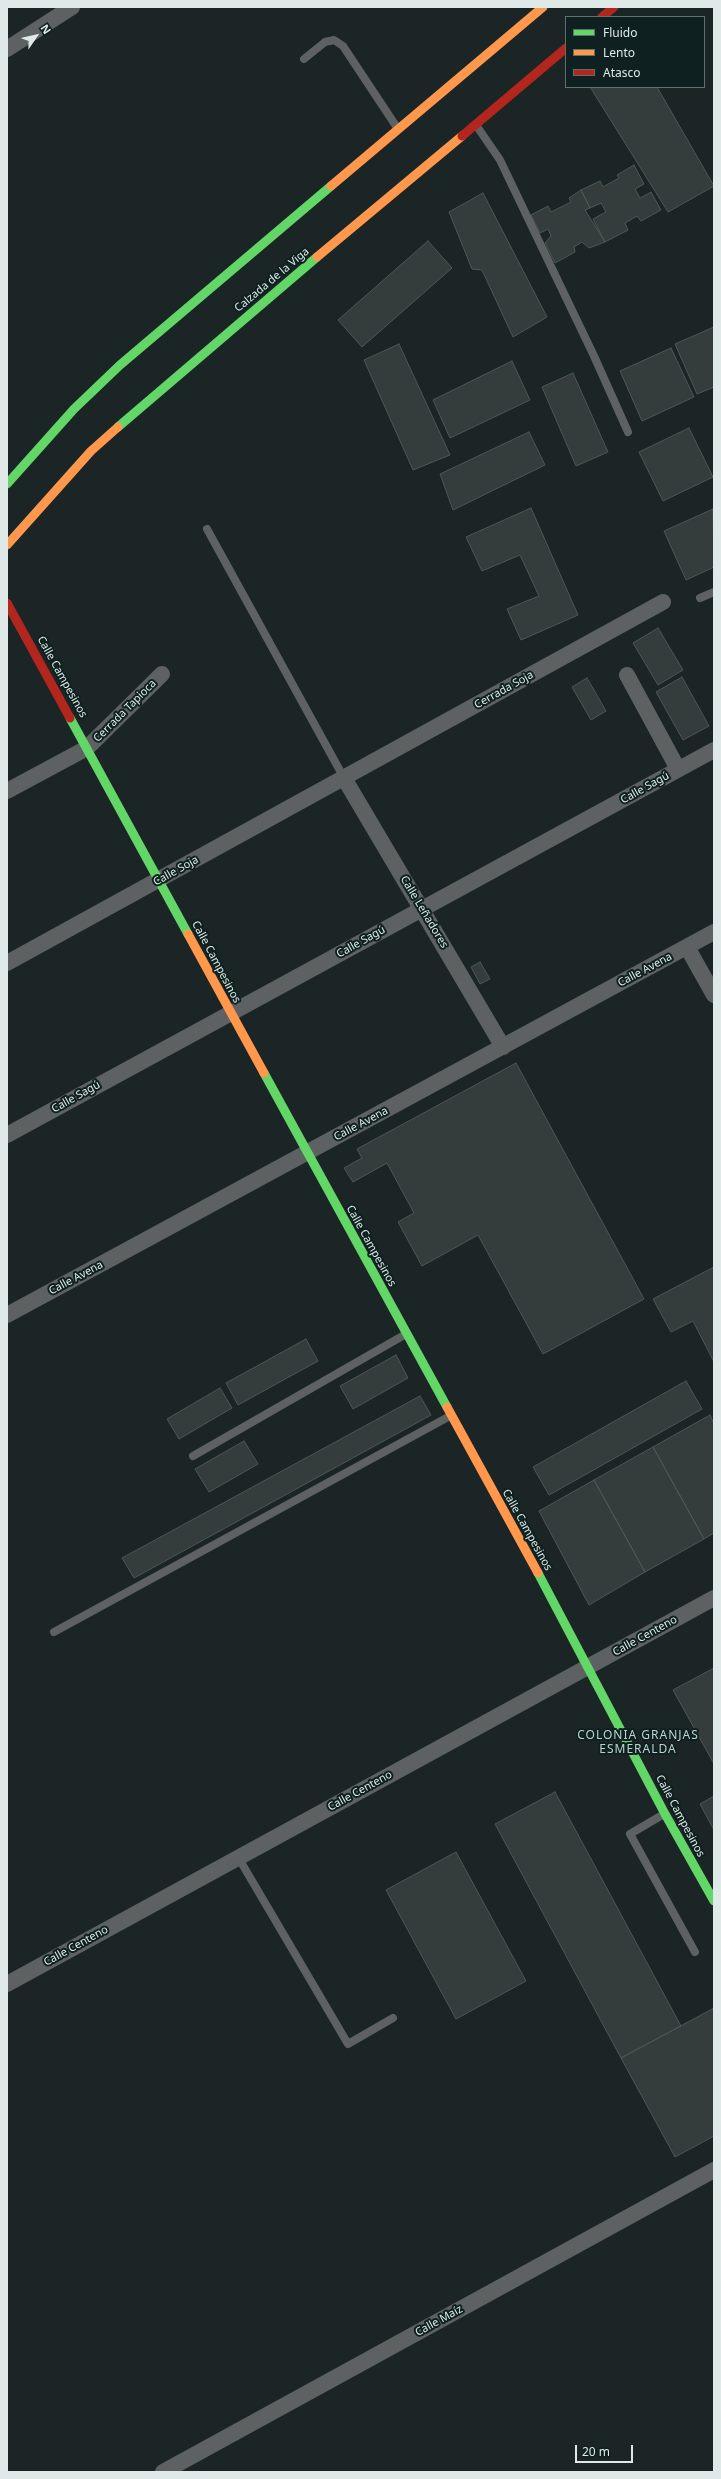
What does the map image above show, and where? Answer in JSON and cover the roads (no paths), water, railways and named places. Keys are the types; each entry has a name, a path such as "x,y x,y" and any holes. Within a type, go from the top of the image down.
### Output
{"street":[{"path":"7,49 72,7"},
{"path":"7,484 74,409 120,365 543,7"},
{"name":"Calzada de la Viga","path":"7,545 92,451 160,389 565,49"},
{"name":"Cerrada Soja","path":"344,778 663,602"},
{"name":"Calle Campesinos","path":"7,603 306,1153 589,1666 665,1814 714,1901"},
{"name":"Cerrada Tapioca","path":"7,791 87,748 162,674"},
{"path":"626,675 678,769"},
{"name":"Calle Sagú","path":"7,1135 714,750"},
{"name":"Calle Soja","path":"7,963 344,778"},
{"name":"Calle Leñadores","path":"344,778 503,1046"},
{"name":"Calle Avena","path":"7,1315 714,932"},
{"path":"687,947 714,995"},
{"name":"Calle Centeno","path":"7,1984 714,1598"},
{"name":"Calle Maíz","path":"163,2472 714,2170"}],"lane":[{"path":"304,59 326,42 334,40 343,46 398,130"},
{"path":"476,124 500,160 594,356 628,432"},
{"path":"207,529 344,778"},
{"path":"700,598 714,592"},
{"path":"193,1456 406,1334"},
{"path":"54,1632 450,1416"},
{"path":"665,1814 630,1834 695,1952"},
{"path":"238,1857 348,2044 393,2018"}],"district":[{"name":"COLONIA GRANJAS ESMERALDA","path":"638,1743"}]}
